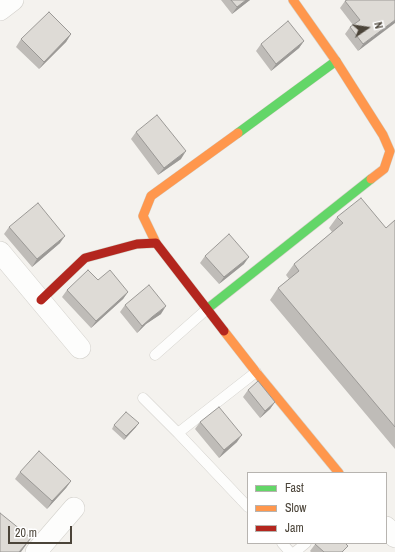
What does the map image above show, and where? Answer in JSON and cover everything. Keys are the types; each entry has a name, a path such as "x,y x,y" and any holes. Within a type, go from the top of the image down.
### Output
{"street":[{"path":"0,10 13,0"},
{"path":"207,309 384,169 390,151 383,135 336,61 293,0"},
{"path":"336,61 151,196 143,216 156,243 256,372 338,472"},
{"path":"41,300 85,258 137,244 156,243"},
{"path":"0,252 80,348"},
{"path":"36,552 74,508"},
{"path":"387,528 395,537"}],"lane":[{"path":"155,355 207,309"},
{"path":"178,433 256,372"},
{"path":"143,398 247,506"},
{"path":"283,544 290,552"},
{"path":"295,552 305,544"}],"building":[{"path":"231,0 246,0 237,7"},
{"path":"395,0 395,20 363,44 350,27 360,20 345,1"},
{"path":"49,12 71,34 44,62 21,39"},
{"path":"288,21 304,41 276,64 261,44"},
{"path":"157,115 186,151 164,168 136,132"},
{"path":"361,198 386,228 395,220 395,427 278,288 299,271 294,264 343,223 337,217"},
{"path":"38,203 65,236 37,259 9,227"},
{"path":"229,234 249,257 224,277 205,256"},
{"path":"88,270 98,280 110,270 128,292 96,321 67,290"},
{"path":"149,285 166,306 142,326 125,305"},
{"path":"258,381 275,402 265,411 248,390"},
{"path":"219,407 242,435 224,450 200,422"},
{"path":"126,412 139,423 126,436 114,425"},
{"path":"39,451 71,481 52,501 20,472"},
{"path":"0,513 31,538 19,552 0,552"},
{"path":"315,544 346,544 348,546 342,552 324,552"}],"traffic: fast":[{"path":"238,133 336,61"},
{"path":"207,309 371,179"}],"traffic: slow":[{"path":"293,0 336,61 383,135 390,151 384,169 371,179"},
{"path":"156,243 143,216 151,196 238,133"},
{"path":"224,331 338,472"}],"traffic: jam":[{"path":"41,300 85,258 137,244 156,243 224,331"}]}
